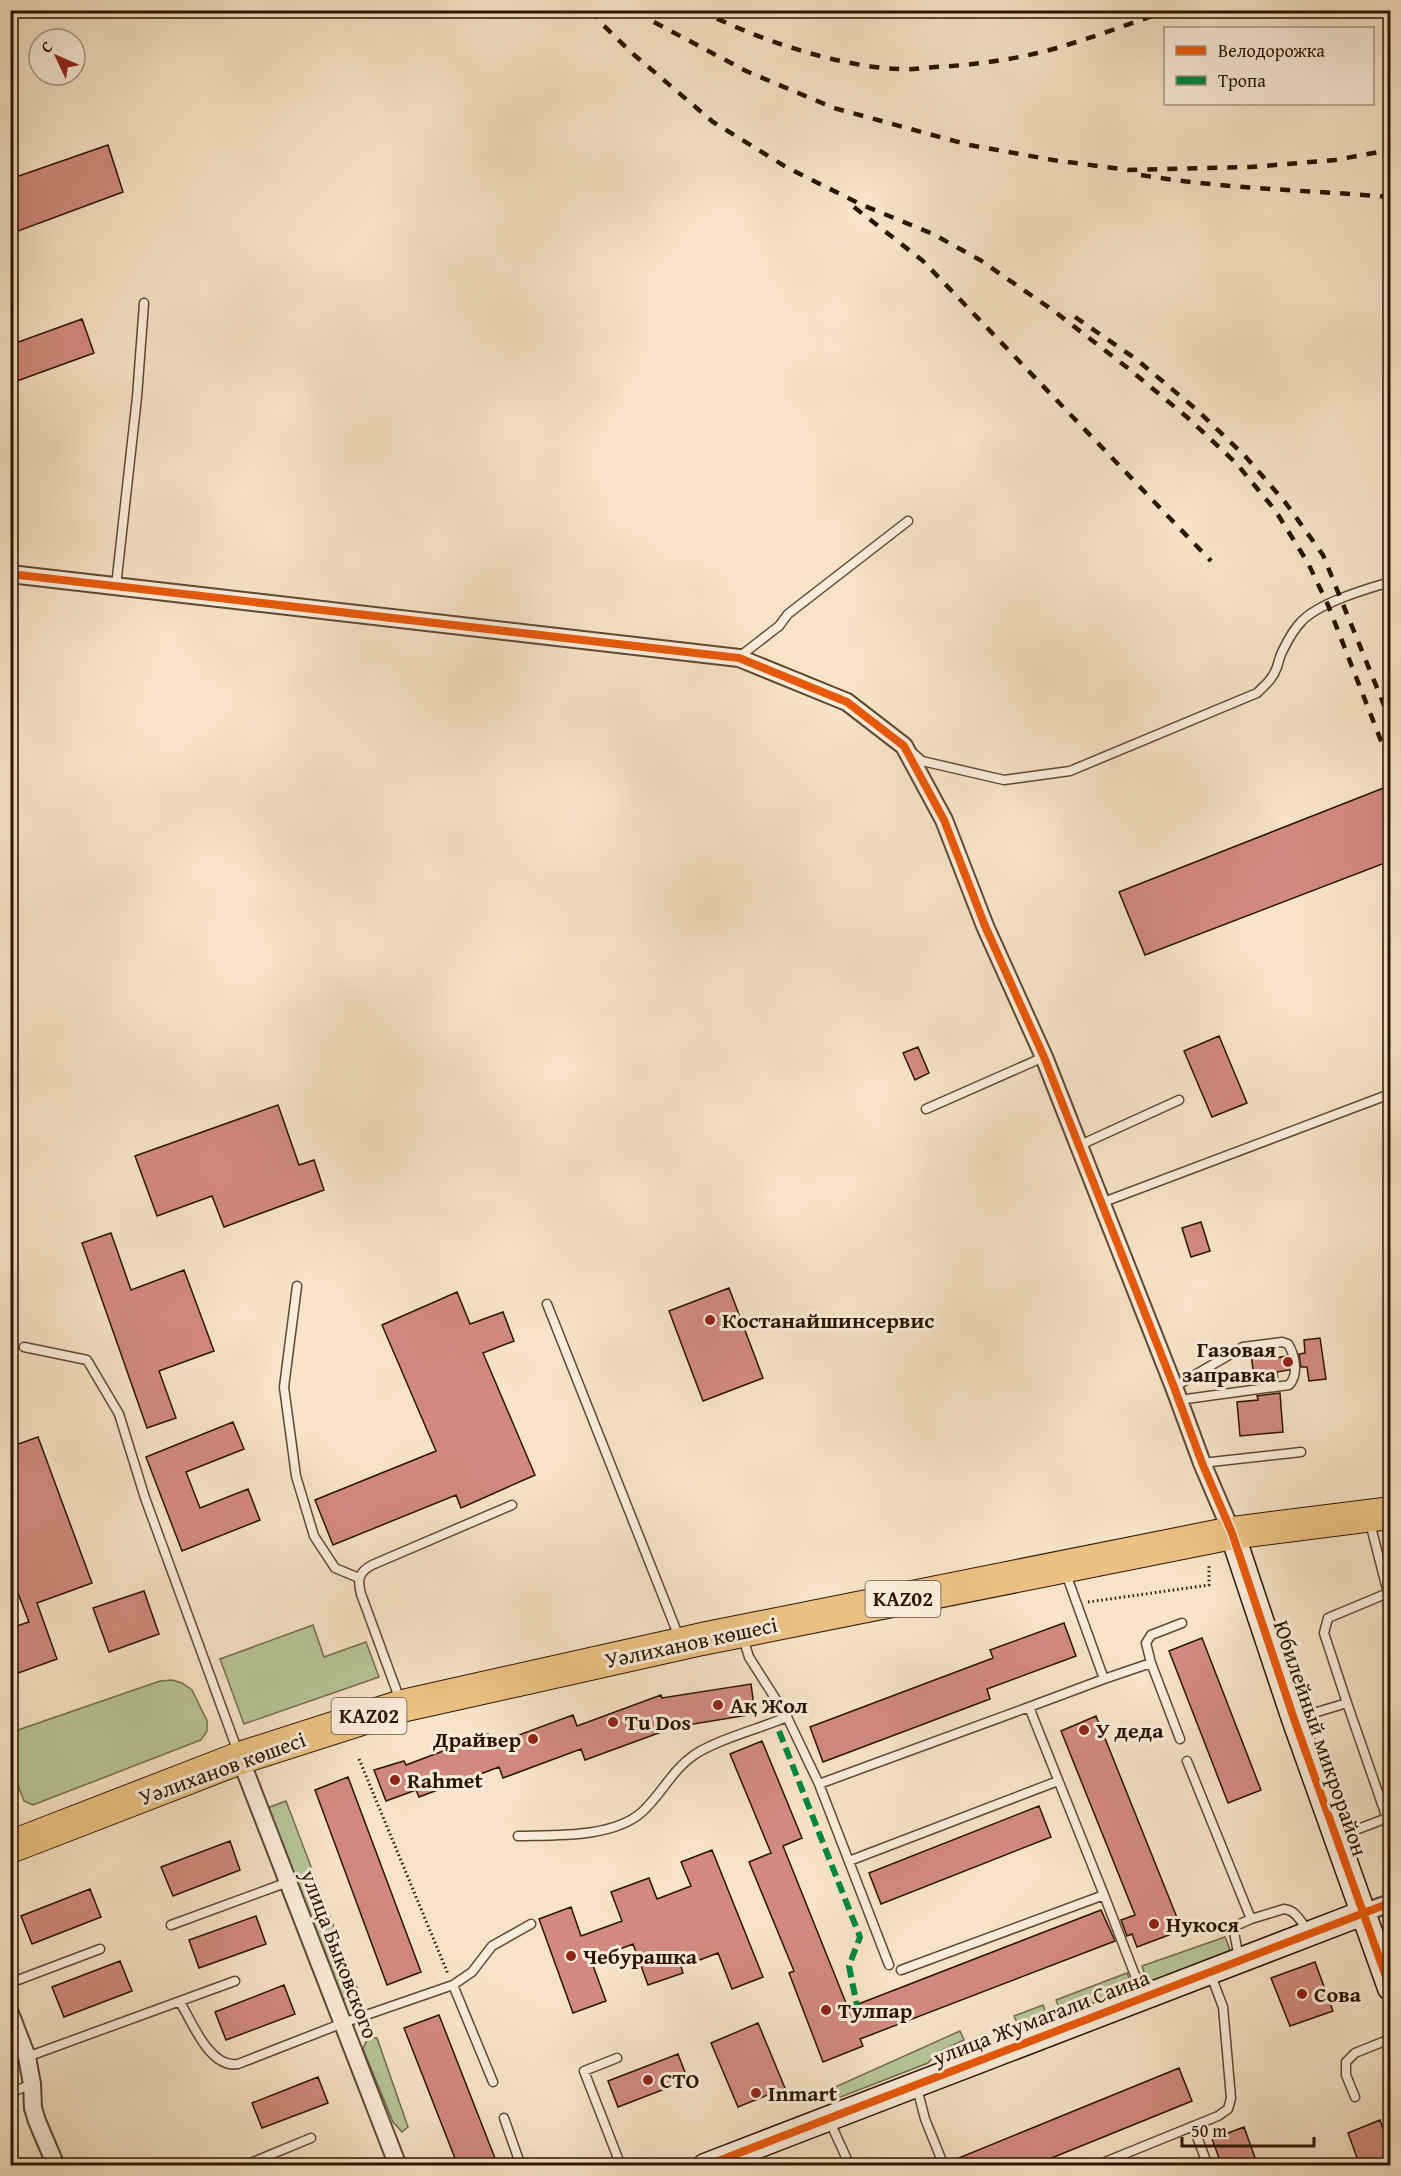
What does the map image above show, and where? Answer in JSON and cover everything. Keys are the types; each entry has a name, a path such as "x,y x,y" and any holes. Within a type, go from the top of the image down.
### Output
{"highway":[{"name":"Уәлиханов көшесі","path":"10,1847 240,1758 402,1706 681,1643 1232,1533 1380,1515"}],"street":[{"path":"10,574 739,658 846,702 904,746 944,820 985,926 1044,1057 1202,1462 1232,1533"},
{"name":"Юбилейный микрорайон","path":"1232,1533 1294,1719 1390,1988"},
{"name":"улица Быковского","path":"240,1758 398,2166"},
{"name":"улица Жумагали Саина","path":"705,2166 1390,1903"},
{"path":"10,2013 27,2057 35,2115 56,2166"}],"lane":[{"path":"116,586 137,397 144,303"},
{"path":"739,658 778,626 788,614 908,521"},
{"path":"904,746 922,761 1004,780 1070,771 1257,693 1269,682 1281,653 1300,622 1310,614 1361,590 1390,582"},
{"path":"926,1109 1044,1057"},
{"path":"1100,1203 1390,1094"},
{"path":"1078,1146 1179,1100"},
{"path":"297,1286 284,1387 296,1476 314,1536 335,1568 359,1578"},
{"path":"547,1304 681,1643"},
{"path":"1282,1342 1291,1348 1296,1373 1293,1382 1289,1385 1177,1394 1243,1347 1282,1342"},
{"path":"24,1347 87,1360 119,1414 145,1498 240,1758"},
{"path":"1202,1462 1301,1452"},
{"path":"402,1706 361,1594 360,1573 372,1564 512,1505"},
{"path":"1380,1515 1389,1593 1328,1618 1324,1633 1390,1827"},
{"path":"1064,1568 1104,1679"},
{"path":"1180,1739 1146,1648 1147,1638 1156,1632 1182,1623"},
{"path":"741,1631 749,1657 787,1718 819,1784 889,1965"},
{"path":"819,1784 1151,1663"},
{"path":"1294,1719 1347,1703"},
{"path":"1029,1707 1143,1996"},
{"path":"518,1836 582,1833 606,1829 630,1821 642,1812 681,1764 697,1753 787,1718"},
{"path":"1187,1761 1251,1920"},
{"path":"849,1860 1058,1781"},
{"path":"1336,1837 1387,1818"},
{"path":"171,1925 288,1882"},
{"path":"901,1970 1104,1894"},
{"path":"1240,1960 1233,1927 1251,1920 1289,1909 1310,1933"},
{"path":"180,2002 213,2056 233,2065 343,2023 453,1985 472,1972 492,1946 531,1924"},
{"path":"10,1983 100,1949"},
{"path":"1095,2166 1224,2113 1231,2104 1223,2007 1210,1971"},
{"path":"27,2057 235,1981"},
{"path":"453,1985 493,2082"},
{"path":"1355,2097 1346,2075 1346,2062 1355,2053 1390,2039"},
{"path":"617,2058 584,2071 621,2166"},
{"path":"10,2093 32,2084"},
{"path":"916,2085 925,2119 944,2166"},
{"path":"504,2118 521,2166"},
{"path":"828,2119 850,2166"},
{"path":"1193,2126 1208,2166"},
{"path":"243,2166 311,2138"}],"path":[{"path":"1076,1604 1209,1585 1209,1565"},
{"path":"359,1760 453,1985"}],"green space":[{"path":"313,1625 324,1657 366,1642 379,1677 244,1724 220,1659"},
{"path":"172,1680 192,1690 207,1721 207,1731 201,1740 33,1805 24,1801 11,1767 11,1735 18,1730 160,1681"},
{"path":"286,1801 359,1993 341,2000 267,1808"},
{"path":"1225,1937 1230,1950 1228,1954 1154,1981 1146,1978 1142,1966"},
{"path":"1127,1973 1131,1983 1128,1991 1063,2017 1056,2000"},
{"path":"1043,2005 1049,2021 1018,2025 1014,2016"},
{"path":"960,2031 964,2040 938,2052 928,2063 833,2100 828,2098 824,2092"},
{"path":"368,2037 377,2038 408,2127 402,2132 393,2122 363,2049"}],"building":[{"path":"108,145 123,192 10,234 10,179"},
{"path":"82,319 94,353 17,381 10,362 10,345"},
{"path":"1386,787 1390,798 1390,861 1145,955 1119,892"},
{"path":"1219,1036 1247,1103 1212,1117 1184,1051"},
{"path":"918,1047 929,1073 915,1080 903,1053"},
{"path":"278,1105 299,1165 314,1160 324,1190 224,1227 212,1196 157,1216 135,1156"},
{"path":"1201,1222 1210,1251 1191,1257 1182,1228"},
{"path":"111,1233 131,1290 184,1270 214,1351 159,1371 176,1418 147,1428 82,1243"},
{"path":"729,1288 763,1378 703,1401 669,1311"},
{"path":"457,1292 470,1324 503,1312 514,1341 483,1353 535,1475 461,1508 456,1495 333,1545 315,1500 436,1451 382,1325"},
{"path":"1320,1338 1326,1379 1309,1381 1307,1367 1301,1367 1299,1354 1305,1353 1304,1340"},
{"path":"1275,1350 1276,1358 1287,1356 1289,1370 1277,1372 1278,1380 1255,1383 1251,1355"},
{"path":"1280,1393 1283,1432 1240,1436 1237,1402 1258,1400 1257,1396"},
{"path":"233,1422 244,1449 186,1472 200,1508 248,1489 260,1520 182,1551 146,1457"},
{"path":"38,1437 92,1583 37,1603 57,1659 10,1676 10,1628 29,1622 10,1572 10,1447"},
{"path":"144,1591 159,1634 109,1652 93,1608"},
{"path":"1064,1623 1076,1656 987,1689 990,1699 823,1762 810,1727 993,1658 990,1650"},
{"path":"1202,1638 1261,1790 1228,1803 1169,1651"},
{"path":"751,1684 755,1714 675,1727 585,1760 581,1749 503,1778 499,1767 419,1797 416,1790 386,1801 374,1770 404,1761 406,1765 488,1734 492,1745 573,1715 577,1726 661,1695 662,1698"},
{"path":"1096,1716 1182,1930 1137,1947 1132,1934 1127,1936 1121,1920 1135,1915 1061,1731"},
{"path":"762,1741 802,1838 783,1846 848,2008 1101,1910 1115,1941 860,2039 863,2046 823,2062 789,1973 794,1971 749,1862 771,1853 730,1754"},
{"path":"348,1777 421,1972 387,1985 315,1790"},
{"path":"1039,1806 1051,1837 881,1904 869,1873"},
{"path":"230,1841 240,1870 173,1896 161,1867"},
{"path":"712,1850 763,1977 732,1989 718,1953 681,1967 683,1973 648,1985 633,1944 591,1960 606,2001 573,2013 539,1919 571,1907 581,1936 622,1921 611,1892 649,1878 657,1899 691,1886 681,1862"},
{"path":"90,1889 101,1917 32,1944 21,1916"},
{"path":"256,1916 266,1944 199,1968 189,1940"},
{"path":"120,1961 132,1991 64,2017 52,1987"},
{"name":"Сова","path":"1315,1962 1333,2011 1290,2026 1271,1978"},
{"path":"284,1985 295,2014 226,2040 215,2012"},
{"path":"439,2015 498,2166 458,2166 404,2028"},
{"path":"758,2023 785,2088 738,2107 711,2043"},
{"name":"СТО","path":"678,2054 688,2080 618,2107 608,2081"},
{"path":"1179,2068 1192,2101 1032,2166 950,2166 949,2162"},
{"path":"318,2077 328,2103 262,2128 252,2103"},
{"path":"1380,2120 1390,2148 1390,2166 1360,2166 1348,2133"},
{"path":"1244,2127 1258,2166 1222,2166 1212,2139"}],"railway":[{"path":"592,10 603,25 632,53 713,122 786,167 860,204 933,234 980,260 1054,311 1129,369 1188,418 1236,463 1275,510 1308,563 1328,605 1390,764"},
{"path":"638,10 652,21 746,71 834,108 969,145 1128,170 1251,167 1335,160 1390,150"},
{"path":"699,10 771,41 822,57 874,67 908,69 981,63 1027,55 1071,44 1169,10"},
{"path":"1141,175 1234,186 1390,197"},
{"path":"854,207 923,261 1211,561"},
{"path":"1075,317 1136,359 1197,410 1245,456 1285,502 1323,555 1390,720"}],"marked path":[{"path":"779,1731 860,1937 849,1966 857,2006"}],"cycle path":[{"path":"10,574 739,658 847,702 904,746 944,820 985,926 1044,1057 1202,1463 1232,1533 1294,1719 1390,1988"},
{"path":"705,2166 1390,1903"}],"place":[{"name":"Костанайшинсервис","path":"710,1320"},
{"name":"Газовая заправка","path":"1288,1362"},
{"name":"Ақ Жол","path":"718,1705"},
{"name":"Tu Dos","path":"613,1722"},
{"name":"У деда","path":"1084,1730"},
{"name":"Драйвер","path":"533,1739"},
{"name":"Rahmet","path":"395,1780"},
{"name":"Нукося","path":"1154,1924"},
{"name":"Чебурашка","path":"571,1956"},
{"name":"Сова","path":"1302,1994"},
{"name":"Тулпар","path":"826,2010"},
{"name":"СТО","path":"648,2080"},
{"name":"Inmart","path":"756,2093"}]}
